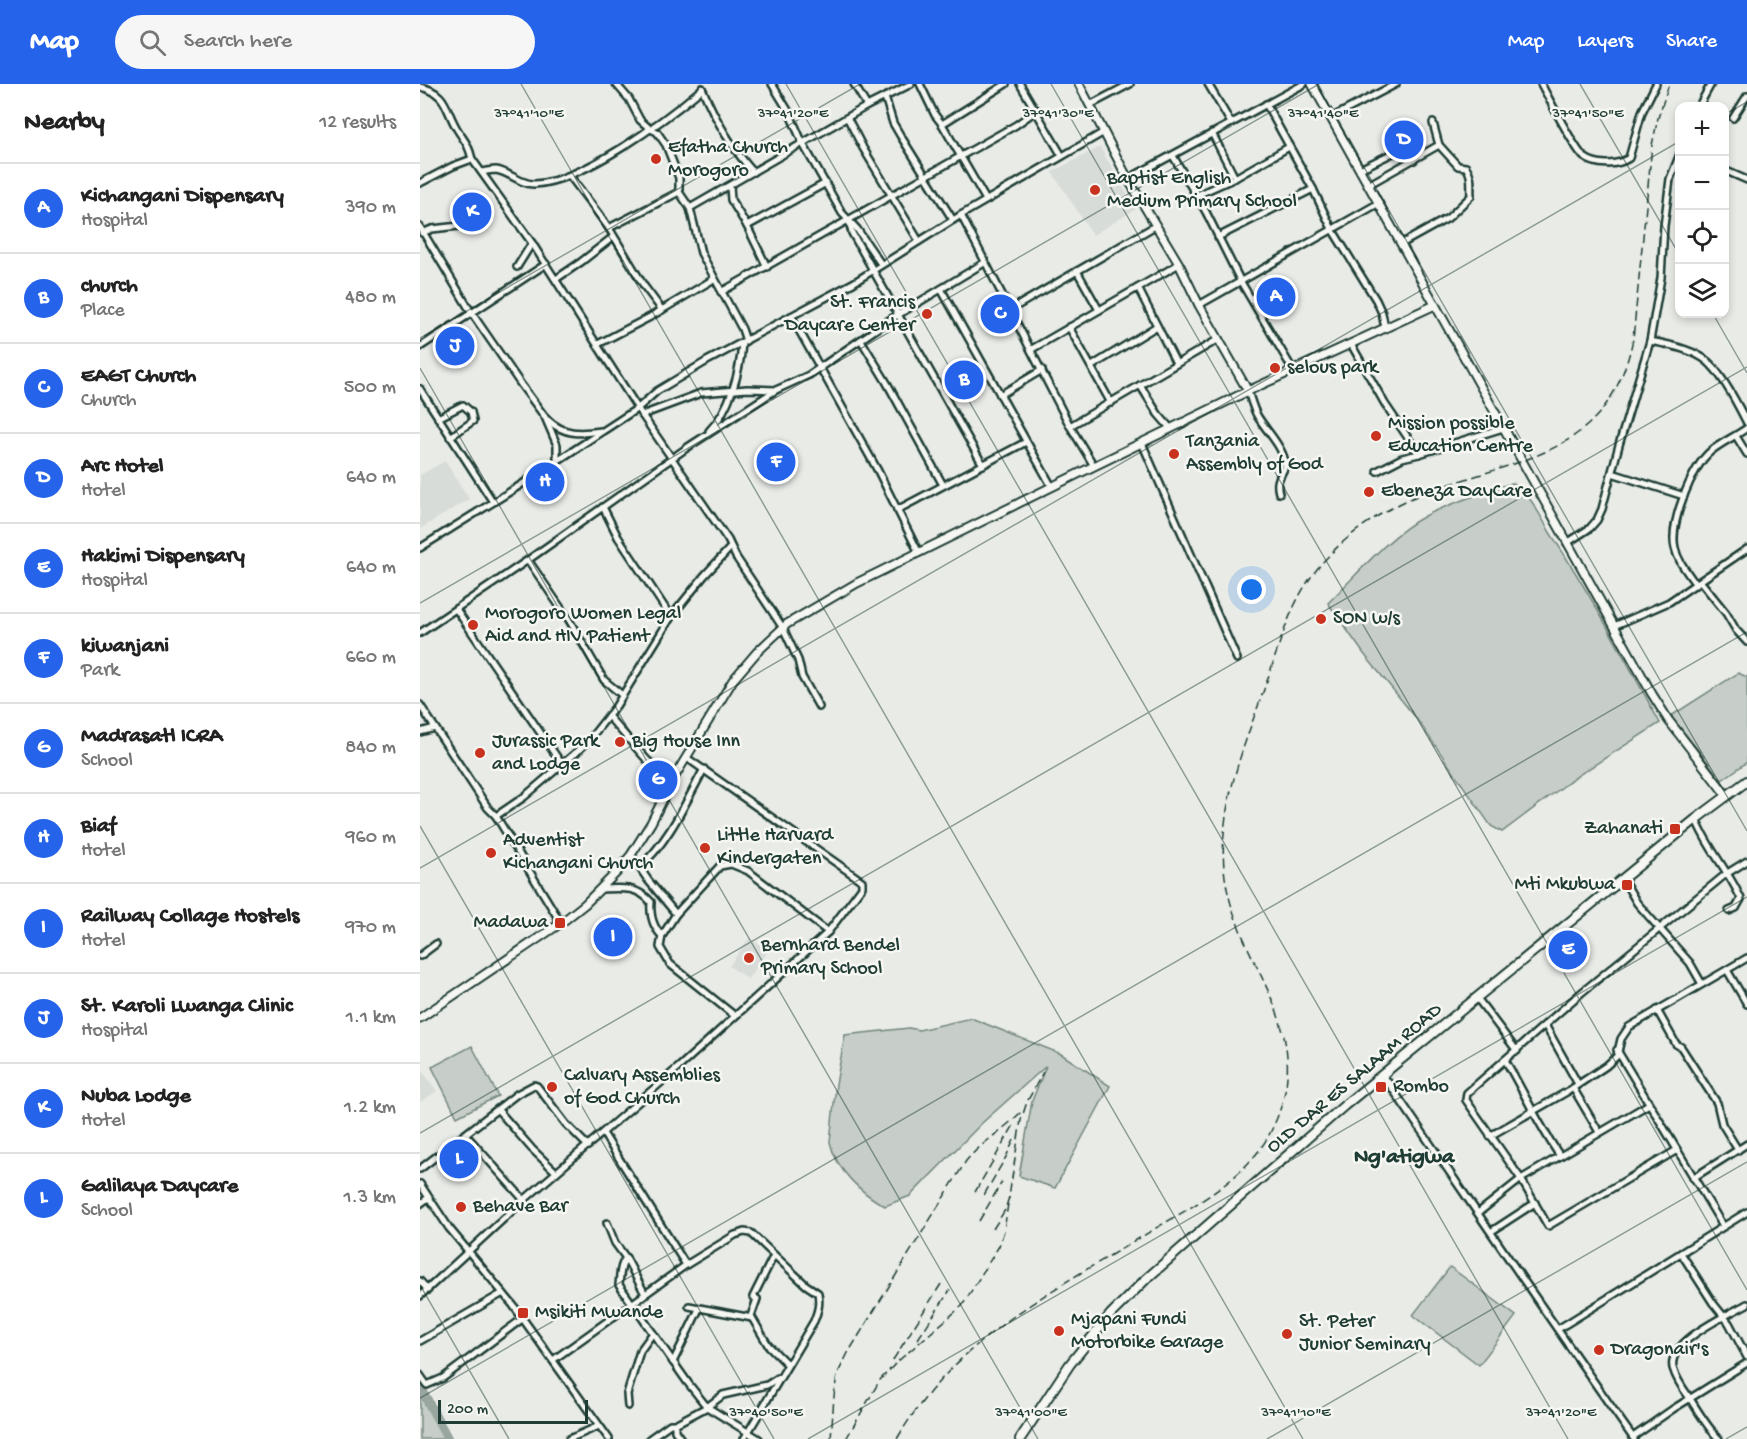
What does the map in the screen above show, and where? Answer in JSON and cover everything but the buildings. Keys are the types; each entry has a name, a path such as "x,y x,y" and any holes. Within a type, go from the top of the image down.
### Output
{"main road":[{"name":"OLD DAR ES SALAAM ROAD","path":"1020,1439 1070,1364 1145,1280 1346,1105 1696,819 1747,781"}],"street":[{"path":"616,84 640,120 657,132 669,152 679,178 679,192 690,208 701,253 742,329 744,342 732,391 716,425 702,439"},
{"path":"772,84 842,213 857,229 881,264"},
{"path":"854,84 867,106"},
{"path":"690,208 867,106 911,84"},
{"path":"920,84 935,115 986,200"},
{"path":"942,124 1006,84"},
{"path":"1020,84 1062,156"},
{"path":"1079,84 1128,179 1179,264 1199,305 1248,391 1257,416 1285,462 1277,484 1279,493"},
{"path":"1090,105 1130,84"},
{"path":"1209,84 1231,123"},
{"path":"1128,179 1304,84"},
{"path":"1312,84 1567,543 1669,721 1727,796"},
{"path":"1331,118 1396,84"},
{"path":"1541,84 1581,154 1594,161 1611,164 1629,158 1642,112 1656,84"},
{"path":"1701,102 1711,84"},
{"path":"483,172 495,170 535,184 570,176 615,151 649,128 702,86 714,117 735,152 753,172"},
{"path":"420,87 435,91 441,97 457,129 468,144 472,159 532,243 731,547 783,628 798,660 802,677 819,707"},
{"path":"1733,118 1747,96"},
{"path":"885,97 897,129 953,220"},
{"path":"1266,104 1313,189 1332,229 1376,300 1385,328"},
{"path":"721,292 1016,125 1036,110"},
{"path":"848,119 919,241"},
{"path":"1401,244 1448,218 1471,196 1472,181 1469,172 1466,167 1458,166 1439,145 1433,123"},
{"path":"420,548 638,408 657,391 707,361 853,283 961,215 1104,132"},
{"path":"1212,133 1235,178"},
{"path":"1368,185 1439,145"},
{"path":"1196,196 1235,178 1289,147"},
{"path":"1360,169 1397,152 1414,160"},
{"path":"1173,156 1233,263 1241,282 1293,370"},
{"path":"420,183 472,159"},
{"path":"1567,543 1590,528 1602,509 1650,341 1661,278 1670,178 1675,167"},
{"path":"1729,172 1747,180"},
{"path":"570,176 609,228 662,310"},
{"path":"747,226 826,183"},
{"path":"730,186 731,200 767,267"},
{"path":"1218,237 1313,189"},
{"path":"609,228 679,192"},
{"path":"1199,305 1379,203"},
{"path":"961,215 1070,426 1094,466"},
{"path":"849,221 852,233 983,465"},
{"path":"459,226 421,230 471,312 522,386 545,417 555,426 569,433 604,430"},
{"path":"1010,310 1155,226"},
{"path":"556,279 613,237"},
{"path":"517,267 532,243"},
{"path":"420,633 673,458 776,390 797,382 984,262"},
{"path":"420,347 546,264"},
{"path":"1032,349 1179,264"},
{"path":"1077,271 1099,310"},
{"path":"598,344 714,279"},
{"path":"1138,288 1176,363"},
{"path":"941,289 1052,487"},
{"path":"420,1018 561,922 602,889 632,855 715,707 739,671 783,628 825,600 918,552 1248,391 1435,305"},
{"path":"791,316 821,367 841,409 878,471 918,552"},
{"path":"1092,366 1157,326"},
{"path":"1069,327 1112,403"},
{"path":"1070,426 1219,339"},
{"path":"861,340 943,485"},
{"path":"1650,341 1667,344 1708,361 1732,396 1747,427 1742,446"},
{"path":"1351,344 1410,444 1419,454"},
{"path":"1000,395 1042,370"},
{"path":"1140,385 1158,414 1171,429"},
{"path":"420,389 493,502"},
{"path":"642,414 701,393 776,390"},
{"path":"438,418 463,405 471,412 473,421 450,437"},
{"path":"545,417 557,445 557,459"},
{"path":"1747,427 1704,457 1684,495 1673,536 1674,547 1683,565 1726,613 1736,630 1747,642"},
{"path":"1377,471 1402,458 1503,428"},
{"path":"1736,436 1747,454"},
{"path":"897,510 1026,442"},
{"path":"1142,443 1237,659"},
{"path":"1402,458 1410,444"},
{"path":"1612,473 1684,495"},
{"path":"603,507 618,537 671,618"},
{"path":"496,816 524,797 579,750 608,716 671,618 704,576 731,547"},
{"path":"1614,626 1661,606 1747,549"},
{"path":"528,560 569,620 604,681 622,695"},
{"path":"456,609 561,764"},
{"path":"420,705 488,808 496,816 561,922"},
{"path":"608,716 647,760 672,781"},
{"path":"420,732 435,728"},
{"path":"420,1296 524,1200 603,1133 828,932 860,892 862,881 687,758"},
{"path":"639,867 666,836 704,769"},
{"path":"1696,819 1703,838 1717,857 1741,899 1736,908 1729,911"},
{"path":"632,855 676,914"},
{"path":"1677,1150 1548,1226 1521,1179 1466,1100 1467,1093 1581,993 1726,874 1747,861"},
{"path":"735,1016 666,961 660,947 662,936 676,914 720,866 731,864 748,871 828,932"},
{"path":"1623,879 1637,903 1690,963 1702,984"},
{"path":"652,884 649,899 651,911 654,926 662,936"},
{"path":"602,889 630,888 649,899"},
{"path":"420,956 436,944"},
{"path":"1490,1136 1573,1088 1613,1061 1617,1056 1624,1033 1629,1027 1747,958"},
{"path":"1727,970 1747,1004"},
{"path":"1477,998 1517,1050"},
{"path":"1656,1010 1676,1044 1686,1054 1717,1103 1722,1124 1738,1150"},
{"path":"1545,1025 1578,1084"},
{"path":"1617,1050 1723,1226"},
{"path":"1504,1060 1534,1111 1544,1133 1560,1156"},
{"path":"1383,1075 1577,1359 1634,1438 1747,1362"},
{"path":"420,1169 523,1090 537,1085 566,1124 588,1146"},
{"path":"1573,1088 1599,1132"},
{"path":"1478,1213 1521,1179 1649,1104"},
{"path":"498,1110 532,1149 556,1172"},
{"path":"603,1133 686,1265"},
{"path":"466,1135 524,1200"},
{"path":"1694,1178 1747,1144"},
{"path":"420,1184 428,1198 503,1293 609,1439"},
{"path":"420,1204 428,1198"},
{"path":"1492,1232 1535,1203"},
{"path":"1558,1329 1747,1212"},
{"path":"607,1222 615,1243 626,1258 645,1294"},
{"path":"552,1360 686,1265 735,1235 744,1232 751,1233 819,1295 819,1307 816,1316 744,1439"},
{"path":"1681,1253 1724,1317 1747,1357"},
{"path":"774,1255 753,1297 757,1299 752,1318 768,1345 788,1364"},
{"path":"626,1258 622,1265 619,1285 673,1362 707,1407 759,1439"},
{"path":"420,1281 428,1290"},
{"path":"420,1341 503,1293"},
{"path":"1719,1439 1690,1399 1673,1368 1674,1357 1691,1337 1747,1304"},
{"path":"689,1306 752,1318"},
{"path":"673,1362 699,1309"},
{"path":"420,1376 427,1385 443,1378 522,1319"},
{"path":"628,1406 627,1394 640,1351 653,1333"},
{"path":"649,1439 670,1424 675,1424 707,1407 725,1394 767,1385 779,1377"},
{"path":"675,1424 675,1431 681,1439"},
{"path":"569,1439 599,1426"}],"shaded area":[{"name":"Baptist English Medium Primary School","path":"1100,147 1136,209 1093,235 1052,172"},
{"path":"445,461 469,499 420,529 420,475"},
{"path":"1512,483 1525,493 1539,513 1594,604 1660,723 1577,776 1502,832 1491,826 1416,718 1364,654 1328,603 1374,556 1411,524 1446,506"},
{"path":"1738,673 1747,677 1747,762 1722,780 1671,716"},
{"name":"Bernhard Bendel Primary School","path":"749,938 769,950 748,979 729,966"},
{"path":"971,1018 1061,1054 1110,1086 1055,1188 1019,1176 1032,1101 1046,1066 982,1123 910,1196 885,1206 851,1180 838,1162 830,1142 836,1084 845,1035 909,1028 919,1030"},
{"path":"472,1046 498,1096 457,1117 432,1067"},
{"path":"420,1068 437,1091 420,1102"},
{"path":"1450,1267 1516,1316 1479,1365 1413,1315"},
{"path":"420,1378 452,1439 420,1439"}],"waterway":[{"path":"420,1388 448,1439"}],"railway":[{"path":"897,1439 920,1404 975,1346 1039,1299 1217,1190 1249,1163 1273,1127 1285,1091 1287,1059 1282,1028 1272,999 1233,910 1225,877 1223,852 1234,777 1285,628 1303,589 1321,564 1345,540 1372,519 1417,496 1521,462 1551,449 1579,432 1602,410 1620,379 1633,339 1652,145 1669,84"},
{"path":"993,1229 1005,1210 1009,1197 1021,1120 1027,1102 1043,1072"},
{"path":"831,1439 837,1375 848,1353 966,1161 1022,1111"},
{"path":"975,1192 1015,1123"},
{"path":"984,1195 1014,1140"},
{"path":"979,1221 1002,1182"},
{"path":"846,1439 880,1380 897,1362 962,1306 999,1246 1004,1231 1009,1197"},
{"path":"893,1360 941,1284"},
{"path":"918,1339 950,1290"}],"place":[{"name":"Arc Hotel","path":"1404,140"},
{"name":"Efatha Church Morogoro","path":"656,159"},
{"name":"Baptist English Medium Primary School","path":"1095,190"},
{"name":"Nuba Lodge","path":"472,212"},
{"name":"Kichangani Dispensary","path":"1276,297"},
{"name":"St. Francis Daycare Center","path":"927,314"},
{"name":"EAGT Church","path":"1000,314"},
{"name":"St. Karoli Lwanga Clinic","path":"455,346"},
{"name":"selous park","path":"1275,368"},
{"name":"church","path":"964,380"},
{"name":"Mission possible Education Centre","path":"1376,436"},
{"name":"Tanzania Assembly of God","path":"1174,454"},
{"name":"kiwanjani","path":"776,462"},
{"name":"Biaf","path":"545,482"},
{"name":"Ebeneza DayCare","path":"1369,492"},
{"name":"SON w/s","path":"1321,619"},
{"name":"Morogoro Women Legal Aid and HIV Patient","path":"473,625"},
{"name":"Big House Inn","path":"620,742"},
{"name":"Jurassic Park and Lodge","path":"480,753"},
{"name":"Madrasatl ICRA","path":"658,780"},
{"name":"Zahanati","path":"1675,829"},
{"name":"Little Harvard Kindergaten","path":"705,848"},
{"name":"Adventist Kichangani Church","path":"491,853"},
{"name":"Mti Mkubwa","path":"1627,885"},
{"name":"Madawa","path":"560,923"},
{"name":"Railway Collage Hostels","path":"613,937"},
{"name":"Hakimi Dispensary","path":"1568,950"},
{"name":"Bernhard Bendel Primary School","path":"749,958"},
{"name":"Calvary Assemblies of God Church","path":"552,1087"},
{"name":"Rombo","path":"1381,1087"},
{"name":"Galilaya Daycare","path":"459,1159"},
{"name":"Behave Bar","path":"461,1207"},
{"name":"Msikiti Mwande","path":"523,1313"},
{"name":"Mjapani Fundi Motorbike Garage","path":"1059,1331"},
{"name":"St. Peter Junior Seminary","path":"1287,1334"},
{"name":"Dragonair's","path":"1599,1350"}],"district":[{"name":"Ng'atigwa","path":"1404,1158"}]}
